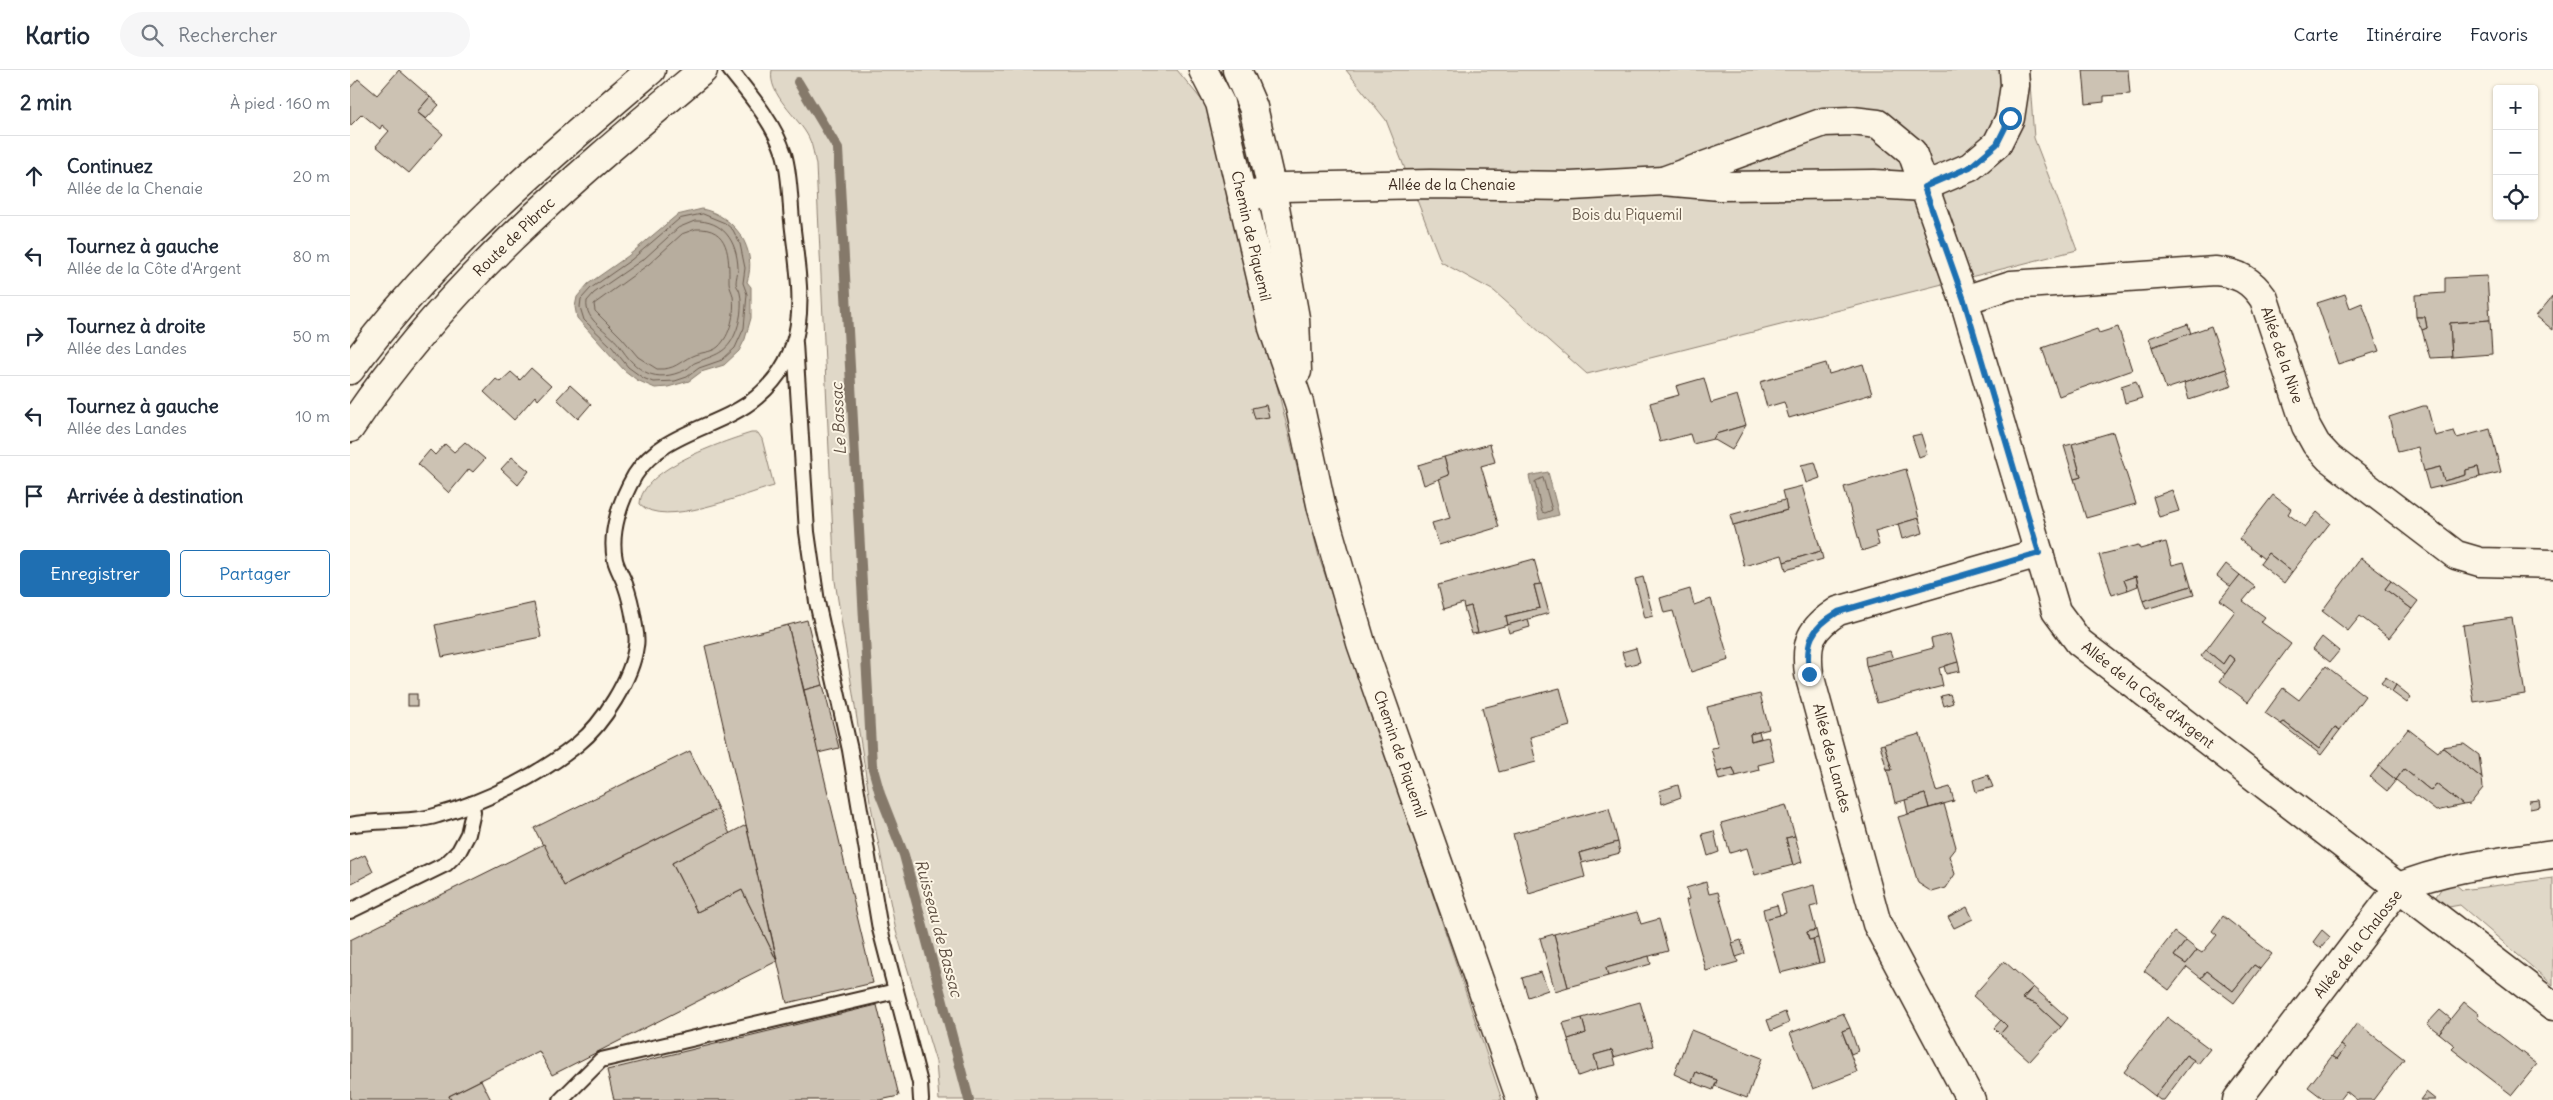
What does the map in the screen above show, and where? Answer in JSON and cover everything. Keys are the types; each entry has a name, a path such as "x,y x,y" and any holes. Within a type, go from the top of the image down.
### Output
{"street":[{"path":"350,370 377,332 442,258 553,153 651,70"},
{"name":"Route de Pibrac","path":"350,427 386,375 429,324 505,242 574,179 703,70"},
{"name":"Chemin de Piquemil","path":"1204,70 1220,103 1273,328 1299,403 1322,509 1361,643 1521,1100"},
{"name":"Chemin de Piquemil","path":"1238,70 1253,106 1272,190 1295,318 1299,403"},
{"name":"Allée de la Chenaie","path":"1242,199 1282,187 1421,184 1572,186 1663,181 1720,186 1874,184 1924,187 1970,167 1997,144 2010,118 2014,70"},
{"name":"Allée de la Chenaie","path":"1663,181 1824,122 1852,121 1878,124 1912,152 1924,187"},
{"name":"Allée de la Côte d'Argent","path":"1924,187 1964,300 2056,611 2080,642 2553,1006"},
{"name":"Allée de la Nive","path":"1964,300 2011,285 2215,271 2243,277 2255,286 2264,299 2306,426 2316,444 2329,458 2456,555 2480,562 2553,564"},
{"name":"Allée des Landes","path":"1971,1100 1877,924 1809,674 1807,653 1813,632 1838,612 2039,553"},
{"name":"Allée de la Chalosse","path":"2237,1100 2399,887 2448,871 2553,854"}],"lane":[{"path":"730,70 752,97 784,155 801,306 795,343 807,532 817,602 850,750 880,929 920,1083 922,1100"},
{"path":"350,825 423,819 471,804 535,773 579,743 596,726 616,697 629,670 637,645 634,619 626,586 615,560 614,531 624,498 636,473 652,456 674,440 740,411 760,394 781,370 795,343"},
{"path":"350,911 446,864 454,857 468,834 473,812 471,804"},
{"path":"561,1100 601,1060 896,991"}],"green space":[{"path":"772,70 1177,70 1205,104 1219,150 1319,557 1502,1100 939,1100 936,1062 896,931 870,801 835,581 816,165 809,138 774,88"},
{"name":"Bois du Piquemil","path":"1346,70 2029,70 2034,138 2077,250 1587,374 1494,291 1441,262 1386,120"},
{"path":"751,433 758,433 762,439 774,486 724,502 684,511 666,513 651,511 640,504 644,491 654,479 668,469 703,450"},
{"path":"2553,878 2553,985 2460,905 2443,908 2435,898 2443,886 2454,883 2462,890"}],"water":[{"path":"702,209 714,213 734,226 746,246 750,270 747,282 751,287 751,318 745,339 739,351 724,365 701,372 689,381 668,387 655,388 637,380 624,370 577,318 575,307 577,297 588,284 628,256 677,215"},
{"path":"1548,472 1559,515 1539,520 1529,476"}],"building":[{"path":"399,70 430,97 417,112 443,134 409,173 376,146 389,131 382,125 380,129 362,114 350,126 350,88 358,79 377,95"},
{"path":"2083,70 2128,70 2130,94 2104,96 2104,102 2086,104"},
{"path":"430,97 439,105 426,119 417,112"},
{"path":"2487,276 2490,320 2450,323 2452,357 2430,358 2422,330 2427,328 2425,317 2416,317 2415,295 2445,293 2445,278"},
{"path":"2345,294 2350,308 2362,303 2379,351 2338,364 2317,303"},
{"path":"2553,296 2553,330 2536,316"},
{"path":"2416,317 2425,317 2427,328 2422,330"},
{"path":"2490,320 2492,354 2452,357 2450,323"},
{"path":"2188,324 2191,334 2152,347 2149,338"},
{"path":"2211,326 2226,369 2166,389 2152,347"},
{"path":"2118,327 2132,370 2059,396 2042,348 2097,329 2099,333"},
{"path":"1826,363 1829,374 1863,364 1872,394 1789,418 1784,402 1767,407 1760,382"},
{"path":"531,368 551,386 538,400 535,396 514,420 484,392 496,379 500,382 511,372 520,380"},
{"path":"2226,369 2232,386 2189,400 2184,383"},
{"path":"1704,378 1711,403 1737,395 1746,425 1716,434 1713,439 1693,444 1690,434 1660,442 1650,403 1679,395 1676,386"},
{"path":"2136,381 2142,398 2125,403 2121,386"},
{"path":"570,385 591,404 578,419 557,399"},
{"path":"1266,405 1269,417 1255,419 1252,408"},
{"path":"2427,406 2435,436 2454,431 2457,438 2490,429 2501,472 2480,477 2478,467 2466,470 2466,475 2444,481 2440,467 2424,471 2418,447 2398,452 2389,417"},
{"path":"1746,425 1732,450 1713,439 1716,434"},
{"path":"2113,432 2136,504 2086,518 2074,479 2081,477 2072,444"},
{"path":"1921,434 1927,454 1919,457 1912,436"},
{"path":"465,442 485,459 473,472 469,469 449,493 418,464 430,450 435,455 445,444 454,452"},
{"path":"1490,444 1495,462 1481,466 1499,527 1439,545 1432,523 1450,518 1439,478 1449,475 1444,457"},
{"path":"2072,444 2081,477 2074,479 2064,446"},
{"path":"512,457 529,471 518,485 501,469"},
{"path":"1444,457 1449,475 1424,485 1418,465"},
{"path":"1815,462 1820,478 1806,483 1801,465"},
{"path":"2440,467 2444,481 2466,475 2466,470 2478,467 2480,477 2429,489 2424,471"},
{"path":"1906,469 1919,518 1875,531 1879,545 1862,551 1844,487"},
{"path":"1802,486 1821,551 1784,562 1782,555 1744,566 1733,525 1787,510 1782,491"},
{"path":"2172,490 2179,511 2159,517 2153,497"},
{"path":"2273,495 2291,509 2288,514 2305,527 2317,512 2330,523 2292,572 2268,553 2264,559 2239,539"},
{"path":"1785,500 1787,510 1733,525 1730,515"},
{"path":"1919,518 1923,533 1902,539 1898,524"},
{"path":"2166,542 2172,565 2184,562 2191,586 2143,601 2136,576 2124,580 2128,590 2112,595 2099,555 2138,545 2140,549"},
{"path":"1821,551 1823,559 1786,570 1784,562"},
{"path":"2268,553 2292,572 2284,583 2260,564"},
{"path":"2361,558 2391,581 2385,589 2412,609 2389,638 2360,616 2348,631 2322,611"},
{"path":"1534,559 1541,584 1534,585 1540,608 1506,616 1508,625 1478,633 1471,606 1464,608 1463,603 1444,609 1438,585"},
{"path":"2226,564 2240,575 2231,587 2217,576"},
{"path":"2240,575 2255,587 2243,601 2265,617 2261,622 2291,644 2248,702 2220,681 2235,660 2229,655 2223,664 2206,650 2235,611 2220,600"},
{"path":"2136,576 2138,586 2128,590 2124,580"},
{"path":"1643,577 1653,616 1645,618 1635,579"},
{"path":"2391,581 2418,601 2412,609 2385,589"},
{"path":"1541,584 1549,613 1508,625 1506,616 1540,608 1534,585"},
{"path":"2191,586 2194,595 2146,609 2143,601"},
{"path":"1690,589 1694,605 1711,599 1729,660 1691,672 1673,611 1664,613 1660,598"},
{"path":"534,603 541,637 442,657 435,625"},
{"path":"1471,606 1478,633 1472,634 1464,608"},
{"path":"2512,618 2525,694 2474,702 2463,625"},
{"path":"1528,619 1530,627 1509,633 1507,625"},
{"path":"807,620 823,685 804,690 788,625"},
{"path":"788,625 873,983 787,1003 705,646"},
{"path":"1950,634 1958,662 1939,668 1943,686 1877,703 1866,666 1933,648 1931,639"},
{"path":"2322,637 2339,651 2330,662 2313,649"},
{"path":"1636,648 1640,662 1626,666 1622,652"},
{"path":"2206,650 2223,664 2229,655 2235,660 2225,674 2201,656"},
{"path":"1890,651 1893,659 1866,666 1865,657"},
{"path":"1958,662 1960,671 1946,674 1944,666"},
{"path":"2326,666 2365,696 2340,730 2335,727 2319,749 2284,722 2281,724 2265,713 2283,688 2299,700"},
{"path":"2386,677 2396,685 2392,692 2381,683"},
{"path":"823,685 839,748 818,753 804,690"},
{"path":"2396,685 2411,697 2407,703 2392,692"},
{"path":"1560,688 1570,726 1530,737 1536,762 1499,772 1482,708"},
{"path":"408,694 417,694 417,706 408,706"},
{"path":"1760,694 1769,729 1750,734 1751,741 1768,737 1774,761 1758,765 1759,770 1736,776 1733,768 1717,772 1711,748 1718,747 1707,707"},
{"path":"1950,694 1953,703 1944,706 1941,696"},
{"path":"2284,722 2319,749 2335,727 2340,730 2321,755 2281,724"},
{"path":"2408,729 2438,752 2442,747 2482,778 2483,788 2470,804 2463,805 2436,784 2431,791 2404,769 2396,780 2379,766"},
{"path":"1759,732 1761,738 1751,741 1750,734"},
{"path":"1920,734 1936,791 1950,787 1954,801 1929,808 1925,794 1895,803 1887,770 1892,770 1884,744"},
{"path":"1884,744 1892,770 1887,770 1880,745"},
{"path":"2464,744 2479,755 2482,778 2442,747"},
{"path":"690,751 718,809 564,886 534,828"},
{"path":"2379,766 2396,780 2387,791 2370,777"},
{"path":"1733,768 1736,776 1719,780 1717,772"},
{"path":"2404,769 2431,791 2436,784 2463,805 2436,811 2396,780"},
{"path":"1988,775 1993,787 1976,792 1973,780"},
{"path":"1678,785 1681,797 1662,804 1659,791"},
{"path":"1925,794 1929,808 1908,814 1905,800"},
{"path":"2539,800 2540,807 2530,809 2529,801"},
{"path":"1944,804 1956,847 1949,856 1955,874 1946,888 1932,892 1918,883 1898,817"},
{"path":"1786,805 1795,836 1786,838 1793,865 1755,875 1747,848 1730,853 1721,823"},
{"path":"1609,808 1618,842 1579,853 1585,877 1529,894 1513,834"},
{"path":"718,809 730,834 672,863 697,912 742,890 777,961 552,1075 539,1051 449,1096 451,1100 350,1100 350,940 544,844 564,886"},
{"path":"746,825 777,961 742,890 697,912 672,863"},
{"path":"1714,831 1719,852 1708,856 1702,834"},
{"path":"1795,836 1802,862 1793,865 1786,838"},
{"path":"1618,842 1620,853 1582,863 1579,853"},
{"path":"365,855 373,872 350,884 350,862"},
{"path":"1706,882 1709,894 1718,892 1738,962 1706,971 1686,900 1689,899 1686,888"},
{"path":"1814,885 1818,905 1810,907 1816,930 1807,932 1809,940 1813,939 1819,963 1780,973 1765,919 1786,913 1781,894"},
{"path":"1777,905 1780,915 1765,919 1763,909"},
{"path":"1967,907 1973,919 1954,928 1948,917"},
{"path":"1637,912 1641,924 1659,919 1668,951 1606,968 1608,976 1568,987 1554,934"},
{"path":"2223,916 2272,954 2260,969 2254,965 2233,991 2207,971 2201,978 2187,967 2169,990 2144,971 2174,932 2186,941 2174,956 2186,964 2197,950 2202,953 2217,935 2212,931"},
{"path":"1816,930 1818,938 1809,940 1807,932"},
{"path":"2322,930 2330,937 2321,948 2313,942"},
{"path":"1554,934 1568,987 1555,991 1540,938"},
{"path":"1818,938 1824,962 1819,963 1813,939"},
{"path":"1741,940 1745,954 1736,957 1732,943"},
{"path":"2186,941 2197,950 2186,964 2174,956"},
{"path":"1649,956 1651,964 1608,976 1606,968"},
{"path":"2004,961 2033,987 2022,998 2036,1004 2061,1027 2030,1061 2000,1034 2007,1026 1973,996"},
{"path":"2254,965 2260,969 2234,1003 2201,978 2207,971 2233,991"},
{"path":"1541,972 1548,990 1528,997 1522,978"},
{"path":"2033,987 2068,1018 2061,1027 2036,1004 2023,999"},
{"path":"1640,1002 1653,1046 1614,1057 1612,1050 1594,1055 1598,1069 1578,1076 1568,1039 1586,1033 1582,1018"},
{"path":"2464,1002 2479,1014 2477,1018 2537,1064 2512,1095 2452,1049 2455,1046 2439,1033"},
{"path":"877,1005 899,1096 880,1100 614,1100 607,1070"},
{"path":"2440,1010 2451,1019 2439,1033 2427,1024"},
{"path":"1785,1012 1789,1023 1771,1031 1767,1020"},
{"path":"1843,1013 1850,1028 1842,1031 1857,1072 1813,1089 1790,1033"},
{"path":"2167,1017 2210,1049 2198,1064 2186,1055 2155,1096 2124,1072"},
{"path":"1582,1018 1586,1033 1568,1039 1563,1023"},
{"path":"2001,1020 2007,1026 2000,1034 1994,1028"},
{"path":"2357,1023 2404,1059 2373,1100 2357,1100 2346,1091 2339,1100 2325,1100 2308,1087 2332,1056 2337,1059 2345,1048 2341,1045"},
{"path":"1850,1028 1858,1051 1851,1054 1842,1031"},
{"path":"1691,1030 1762,1058 1747,1098 1715,1086 1717,1080 1696,1072 1692,1082 1674,1074"},
{"path":"2341,1045 2345,1048 2337,1059 2332,1056"},
{"path":"1612,1050 1616,1065 1598,1069 1594,1055"},
{"path":"2186,1055 2194,1060 2164,1100 2160,1100 2155,1096"},
{"path":"1696,1072 1717,1080 1713,1090 1692,1082"},
{"path":"481,1080 491,1100 451,1100 449,1096"},
{"path":"2426,1092 2436,1100 2420,1100"}],"waterway":[{"name":"Le Bassac","path":"798,82 838,149 872,765 880,794 904,855 969,1100"}],"route":[{"path":"1809,674 1807,653 1813,632 1820,624 1838,612 2039,553 1964,300 1924,187 1970,167 1997,144 2010,118"}],"water label":[{"name":"Ruisseau de Bassac","path":"939,928"}]}
